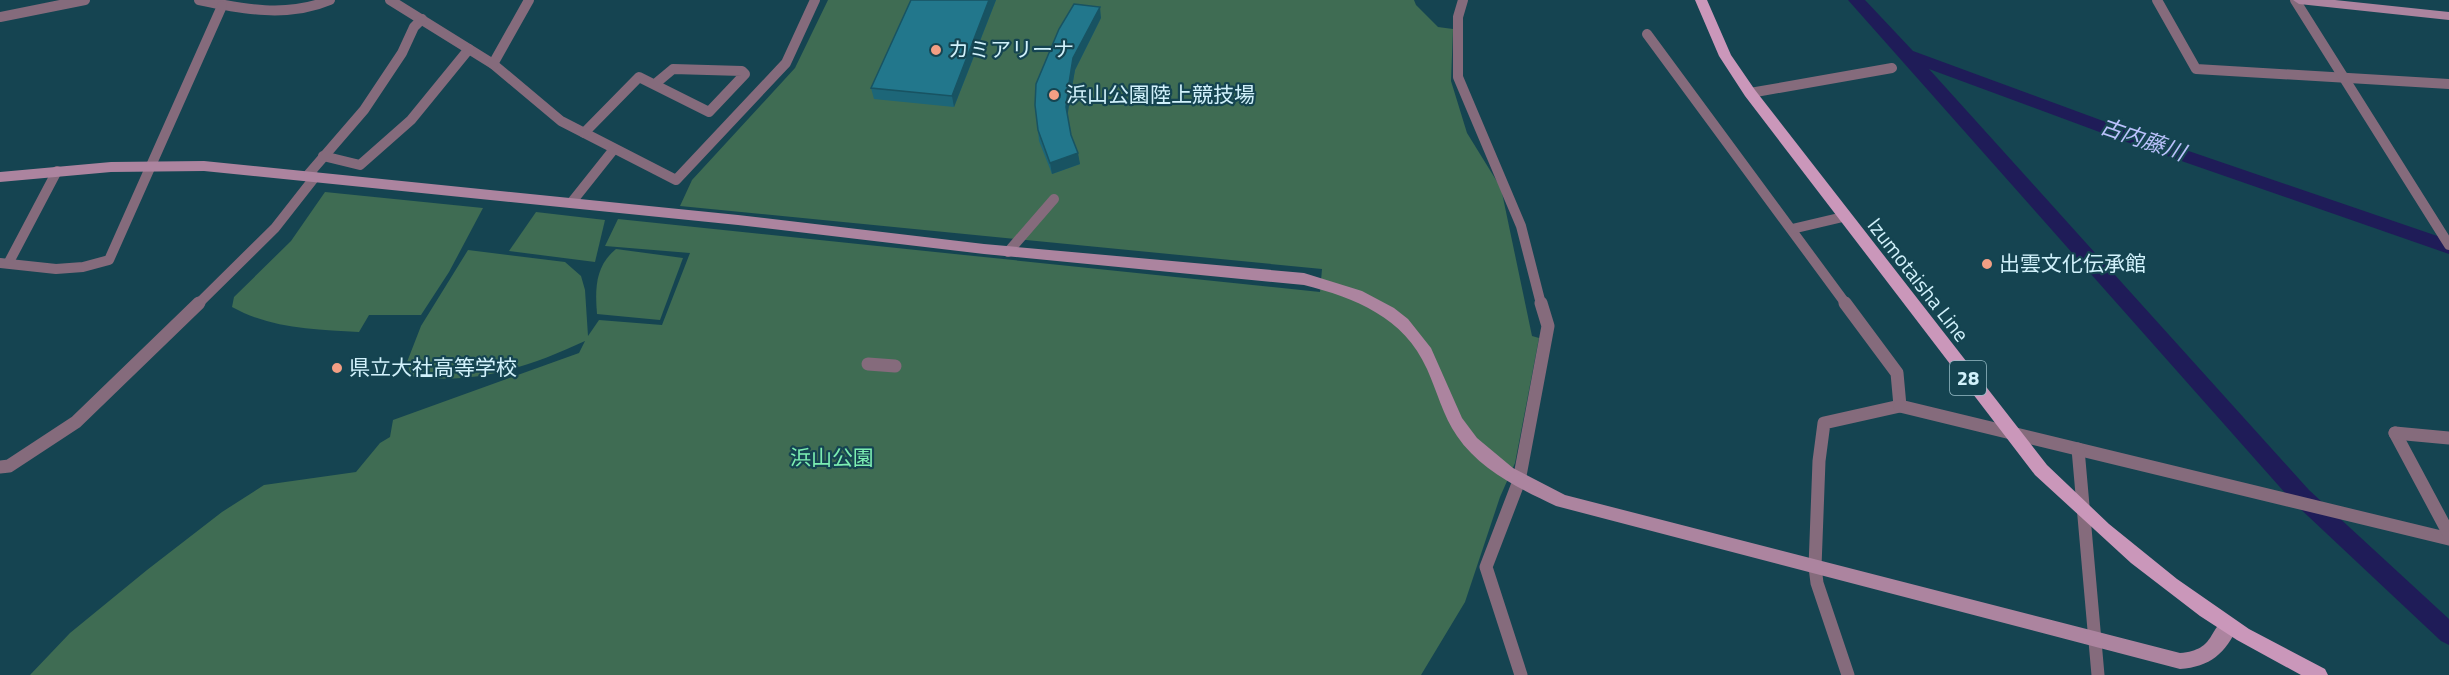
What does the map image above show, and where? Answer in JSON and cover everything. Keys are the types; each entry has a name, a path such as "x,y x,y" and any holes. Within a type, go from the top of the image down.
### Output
{"main road":[{"name":"Izumotaisha Line","path":"1701,0 1725,56 1750,93 1843,217 2041,470 2083,513 2229,626 2319,675"}],"street":[{"path":"0,17 85,0"},
{"path":"199,0 222,6 299,9 313,8 330,0"},
{"path":"390,0 494,64 561,121 671,179 680,178 786,63 815,0"},
{"path":"494,64 529,0"},
{"path":"1463,0 1458,17 1458,77 1521,226 1548,326 1519,481 1486,567 1521,675"},
{"path":"2157,0 2196,69 2449,84"},
{"path":"2297,0 2448,243"},
{"path":"2297,0 2449,16"},
{"path":"57,171 4,262 39,268 60,268 81,267 109,260 222,6"},
{"path":"0,467 9,466 76,422 275,228 323,156 364,110 402,53 414,27 422,20"},
{"path":"1647,34 1897,373 1900,406"},
{"path":"323,156 360,165 373,152 388,143 432,99 470,49"},
{"path":"1750,93 1892,68"},
{"path":"584,133 639,77 709,112 745,74 742,71 673,69 655,84"},
{"path":"571,203 614,149"},
{"path":"0,177 152,165 204,166 738,220 1008,252 1304,279 1340,288 1376,302 1409,328 1426,352 1451,411 1463,431 1481,452 1519,481 1562,501 2180,661 2200,660 2213,651 2229,626"},
{"path":"1008,252 1054,199"},
{"path":"1792,229 1843,217"},
{"path":"868,364 895,366"},
{"path":"1848,675 1817,583 1815,567 1819,461 1824,423 1900,406 2449,539"},
{"path":"2449,438 2395,433 2449,534"},
{"path":"2079,449 2098,675"}],"green space":[{"name":"浜山公園","path":"828,0 1414,0 1416,5 1438,27 1453,29 1451,81 1467,133 1501,188 1532,336 1539,338 1515,463 1500,497 1465,602 1421,675 30,675 70,633 147,570 222,512 264,485 356,472 380,443 390,437 393,420 579,353 585,341 543,359 500,372 456,378 411,376 407,362 421,326 468,250 565,262 581,276 585,290 588,336 599,320 662,325 690,253 605,246 618,219 1320,292 1322,269 680,206 692,180 795,68"},
{"path":"325,192 483,208 449,272 421,315 369,315 359,332 310,329 278,324 232,307 234,297 291,241"},
{"path":"536,212 605,220 595,262 509,251"},
{"path":"616,249 683,258 660,320 597,314 596,296 600,270"}],"building":[{"name":"カミアリーナ","path":"911,0 989,0 952,96 871,88"},
{"name":"浜山公園陸上競技場","path":"1074,4 1100,7 1073,58 1069,83 1066,107 1071,135 1078,153 1050,163 1038,130 1035,105 1036,84 1059,29"}],"waterway":[{"name":"古内藤川","path":"1856,0 1907,55"},
{"name":"古内藤川","path":"1907,55 2127,136 2449,247"},
{"path":"1907,55 2301,496 2449,634"}],"place":[{"name":"カミアリーナ","path":"936,50"},
{"name":"浜山公園陸上競技場","path":"1054,95"},
{"name":"出雲文化伝承館","path":"1987,264"},
{"name":"県立大社高等学校","path":"337,368"}]}
